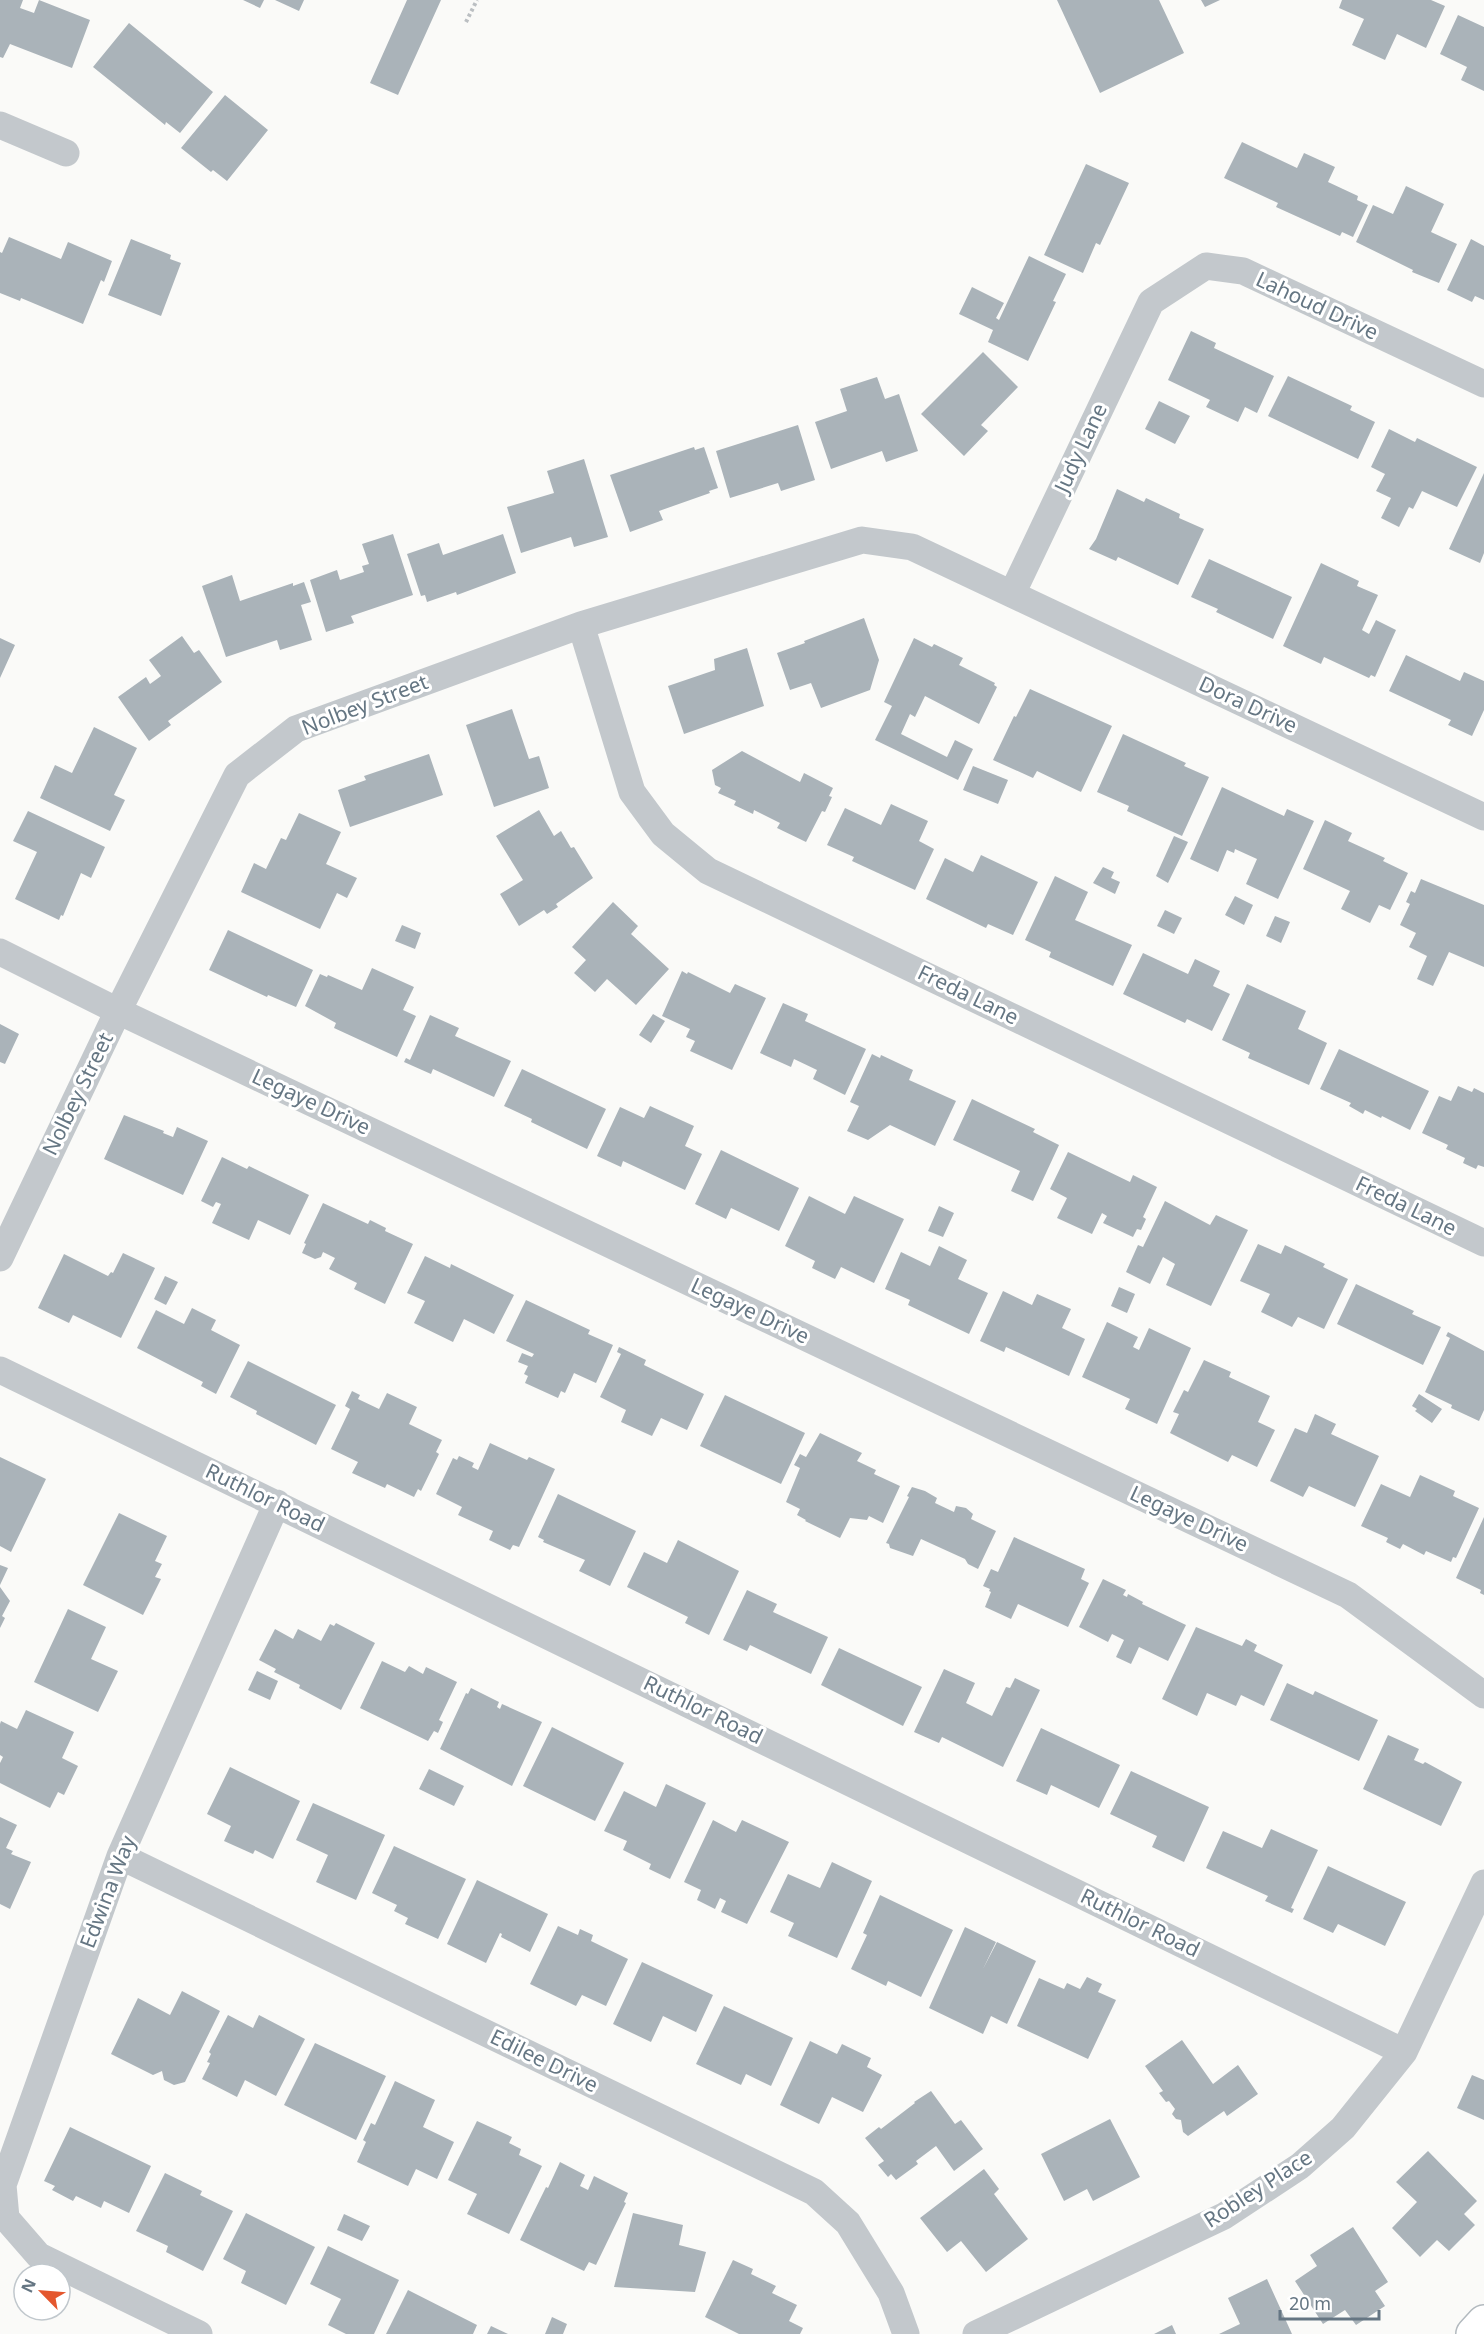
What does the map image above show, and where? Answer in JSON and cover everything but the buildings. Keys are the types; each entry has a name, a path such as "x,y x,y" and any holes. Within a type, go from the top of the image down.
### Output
{"main road":[{"path":"1473,2334 1484,2322"}],"street":[{"path":"0,125 66,153"},
{"name":"Lahoud Drive","path":"1150,302 1206,266 1243,271 1484,384"},
{"name":"Judy Lane","path":"1012,594 1150,302"},
{"name":"Nolbey Street","path":"0,1257 118,1011 237,775 296,729 581,625 862,540 912,547 1012,594"},
{"name":"Dora Drive","path":"1012,594 1484,817"},
{"name":"Freda Lane","path":"581,625 632,792 663,834 708,871 1484,1243"},
{"name":"Legaye Drive","path":"0,952 118,1011 1348,1595 1484,1695"},
{"name":"Ruthlor Road","path":"0,1370 1404,2052"},
{"name":"Edwina Way","path":"199,2334 39,2256 6,2217 3,2185 120,1856 277,1503"},
{"name":"Edilee Drive","path":"120,1856 814,2192 848,2223 891,2293 906,2334"},
{"name":"Robley Place","path":"976,2334 1224,2216 1300,2166 1343,2128 1404,2052 1484,1883"}],"path":[{"path":"466,22 477,0"}]}
